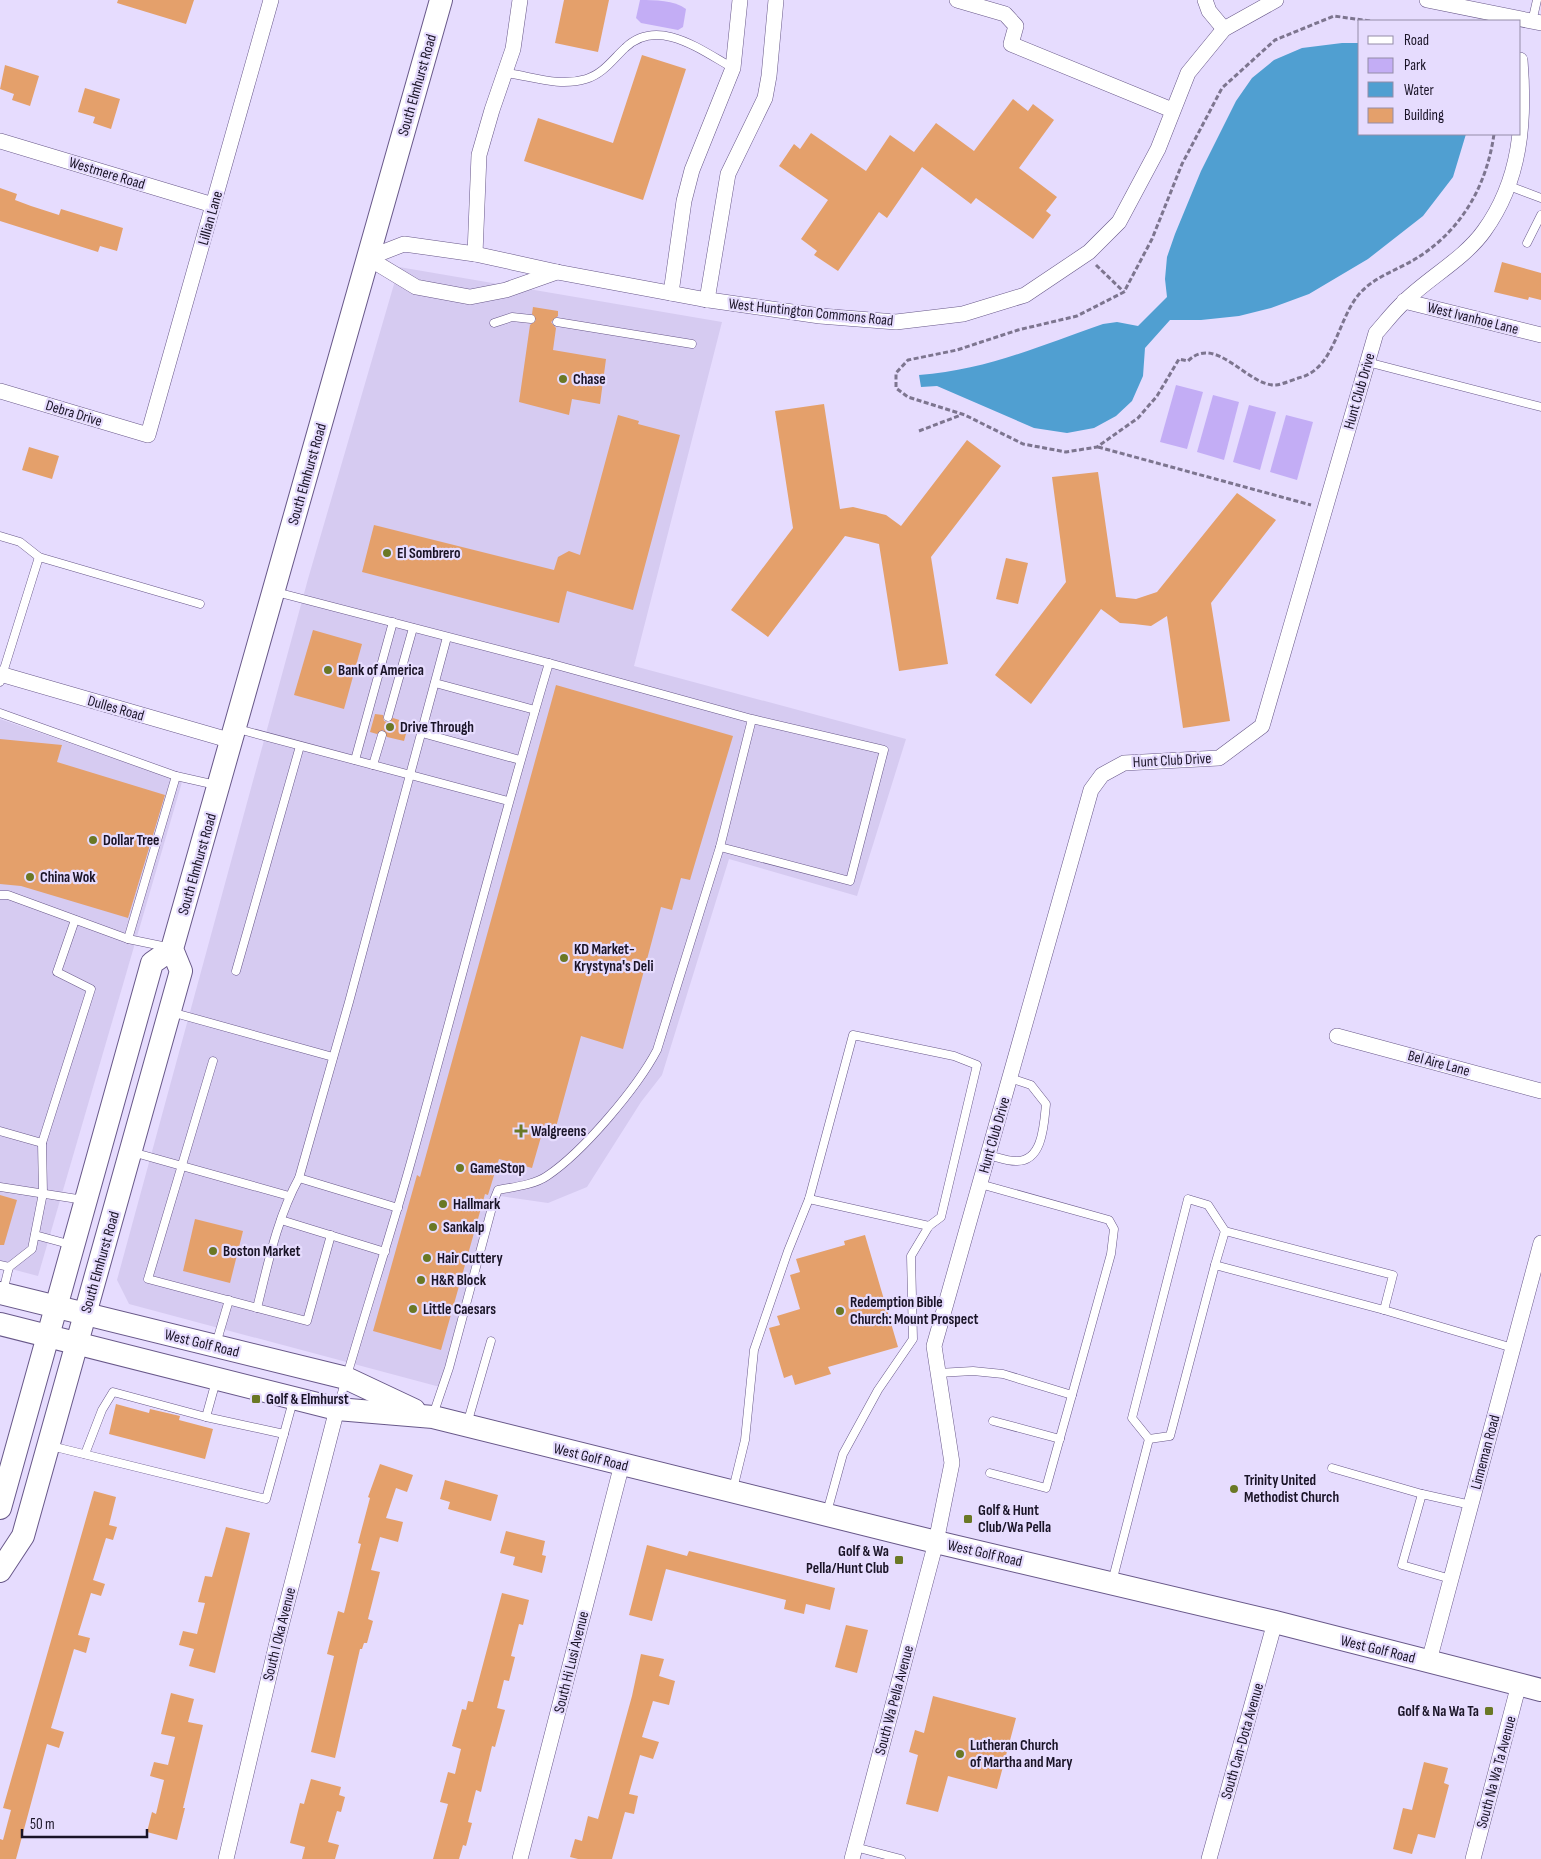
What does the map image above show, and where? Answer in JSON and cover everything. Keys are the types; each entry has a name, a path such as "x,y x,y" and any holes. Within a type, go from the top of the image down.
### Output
{"main road":[{"name":"South Elmhurst Road","path":"0,1508 152,963 172,949 220,786 441,0"},
{"name":"South Elmhurst Road","path":"0,1571 24,1536 170,1012 181,970 172,949"},
{"name":"West Golf Road","path":"1,1293 346,1378 431,1417"},
{"name":"West Golf Road","path":"0,1324 337,1409 431,1417 936,1542 1275,1622 1541,1690"}],"street":[{"name":"Lillian Lane","path":"148,435 271,0"},
{"path":"475,254 480,155 492,110 514,50 520,0"},
{"path":"671,294 684,201 692,170 733,68 740,0"},
{"path":"707,300 728,174 765,98 770,76 776,0"},
{"path":"957,0 1004,14 1016,26 1011,44 1172,110"},
{"path":"1205,0 1209,11 1224,29"},
{"name":"West Huntington Commons Road","path":"368,258 404,244 475,254 671,294 820,316 896,322 963,314 1024,295 1057,275 1085,254 1119,222 1158,149 1188,74 1224,29 1276,0"},
{"path":"1427,0 1516,20"},
{"path":"1521,20 1536,22"},
{"name":"Hunt Club Drive","path":"936,1542 952,1463 934,1346 1091,790 1102,775 1124,763 1219,758 1262,726 1376,333 1404,301 1449,265 1484,232 1509,186 1515,169 1521,135"},
{"name":"Westmere Road","path":"0,141 213,205"},
{"path":"368,258 416,287 470,297 506,290 557,272"},
{"name":"West Ivanhoe Lane","path":"1404,301 1541,335"},
{"name":"Debra Drive","path":"0,391 148,435"},
{"name":"Dulles Road","path":"0,677 234,735"},
{"name":"Bel Aire Lane","path":"1337,1036 1541,1091"},
{"name":"Linneman Road","path":"1429,1661 1541,1243"},
{"name":"South I Oka Avenue","path":"226,1859 279,1634 337,1409"},
{"name":"South Hi Lusi Avenue","path":"520,1859 622,1464"},
{"name":"South Wa Pella Avenue","path":"854,1853 936,1542"},
{"name":"South Can-Dota Avenue","path":"1209,1859 1275,1622"},
{"name":"South Na Wa Ta Avenue","path":"1473,1859 1519,1684"}],"lane":[{"path":"1536,22 1537,0"},
{"path":"507,73 557,82 588,79 600,73 627,46 654,34 669,36 687,42 733,68"},
{"path":"1509,186 1541,198"},
{"path":"1527,243 1541,216"},
{"path":"494,323 512,317 531,319"},
{"path":"557,322 692,344"},
{"path":"1367,362 1541,407"},
{"path":"0,536 20,542 39,557 200,604"},
{"path":"0,677 39,557"},
{"path":"274,592 447,636 752,718 884,750 850,881 720,846"},
{"path":"355,760 393,622"},
{"path":"388,717 413,628"},
{"path":"257,1308 280,1220 288,1196 299,1178 333,1058 447,636"},
{"path":"337,1409 398,1208 463,976 508,801 549,663"},
{"path":"435,683 535,710"},
{"path":"0,713 176,776 220,786"},
{"path":"431,1417 449,1368 498,1190 545,1178 584,1145 648,1068 657,1050 720,846 752,718"},
{"path":"422,733 520,760"},
{"path":"234,735 300,746 508,801"},
{"path":"373,765 382,735"},
{"path":"236,972 300,746"},
{"path":"128,939 176,776"},
{"path":"0,895 8,896 128,939 172,949"},
{"path":"1,1293 9,1267 32,1249 43,1193 42,1143 92,989 57,972 75,920"},
{"path":"170,1012 333,1058"},
{"path":"732,1492 745,1440 754,1350 788,1251 809,1199 853,1035 954,1056 977,1065 941,1217 929,1226 911,1256 913,1339 878,1390 843,1454 826,1514"},
{"path":"213,1061 148,1278 307,1321 331,1235"},
{"path":"988,1155 1014,1161 1023,1161 1032,1156 1043,1137 1046,1104 1031,1085 1010,1078"},
{"path":"0,1131 42,1143"},
{"path":"130,1152 288,1196"},
{"path":"299,1178 398,1208"},
{"path":"980,1184 1109,1220 1114,1229 1111,1254 1046,1488 990,1473"},
{"path":"0,1186 86,1200"},
{"path":"809,1199 929,1226"},
{"path":"1149,1439 1132,1418 1188,1199 1208,1204 1225,1231 1393,1275 1384,1310"},
{"path":"280,1220 385,1252"},
{"path":"1149,1439 1170,1436 1225,1231"},
{"path":"35,1235 74,1245"},
{"path":"1216,1264 1513,1348"},
{"path":"0,1265 9,1267"},
{"path":"215,1346 229,1300"},
{"path":"467,1426 491,1341"},
{"path":"938,1373 973,1370 1003,1374 1072,1395"},
{"path":"206,1417 216,1379"},
{"path":"85,1454 102,1410 113,1392 206,1417 284,1434"},
{"path":"49,1446 266,1499 294,1398"},
{"path":"993,1422 1060,1439"},
{"path":"1112,1584 1149,1439"},
{"path":"1332,1468 1422,1494 1471,1505"},
{"path":"1422,1494 1402,1565 1451,1579"},
{"path":"854,1853 900,1859"}],"path":[{"path":"1363,20 1334,16 1276,40 1222,88 1182,164 1152,239 1124,292 1077,316 1018,330 957,350 908,360 896,373 896,388 908,397 962,414 1023,444 1066,452 1097,446 1138,418 1157,396 1178,359 1188,361 1192,356 1203,354 1221,355 1251,376 1275,385 1309,374 1327,357 1348,310 1362,291 1384,276 1419,257 1448,235 1474,199 1490,160 1494,135"},
{"path":"1085,254 1124,292"},
{"path":"919,431 962,414"},
{"path":"1097,446 1324,509"}],"shaded area":[{"path":"399,267 722,322 634,666 906,739 857,896 729,859 662,1075 641,1102 587,1187 548,1203 500,1196 440,1387 129,1304 117,1280 308,579"},
{"path":"0,719 182,782 38,1276 0,1266"}],"green space":[{"path":"640,0 670,2 686,9 683,27 678,30 641,23 636,18"},
{"path":"1176,385 1203,392 1187,449 1160,442"},
{"path":"1213,395 1239,402 1224,460 1197,452"},
{"path":"1249,405 1276,412 1260,470 1233,462"},
{"path":"1286,415 1313,422 1297,480 1270,472"}],"water":[{"path":"1358,43 1358,135 1466,135 1453,177 1423,216 1368,259 1309,294 1271,308 1239,316 1201,320 1170,320 1145,348 1143,376 1132,401 1116,416 1094,428 1067,433 1034,428 937,386 921,387 919,375 967,368 1012,356 1103,324 1117,322 1138,326 1167,297 1165,279 1167,257 1175,234 1201,171 1236,101 1252,78 1274,60 1302,48"}],"building":[{"path":"118,0 194,0 186,24 117,3"},
{"path":"564,0 609,0 598,52 555,43"},
{"path":"642,55 686,69 643,200 524,161 538,118 613,143"},
{"path":"5,65 39,76 30,106 12,100 14,94 0,89"},
{"path":"85,88 120,99 111,129 93,123 95,117 78,112"},
{"path":"1013,99 1028,111 1033,104 1054,120 1019,168 1057,197 1046,211 1051,215 1033,239 976,198 971,204 922,167 887,218 879,212 838,271 814,255 817,251 801,239 828,200 779,166 794,144 800,149 811,133 866,171 890,135 914,152 936,123 974,151"},
{"path":"0,188 17,194 15,200 31,206 59,215 61,209 123,228 117,251 100,246 98,252 0,221"},
{"path":"1502,262 1541,273 1541,300 1529,297 1528,300 1494,292"},
{"name":"Chase","path":"533,307 558,311 558,316 551,322 556,328 553,350 606,359 600,404 572,399 569,415 519,402 530,325 536,320 532,314"},
{"path":"824,404 840,509 853,507 886,515 901,526 967,440 1001,466 931,557 948,664 899,671 879,544 863,540 845,536 768,637 731,610 793,528 775,411"},
{"path":"618,415 639,421 638,424 680,435 633,610 567,591 559,623 362,572 374,525 554,570 558,557 569,551 580,555"},
{"path":"29,447 59,456 52,479 22,470"},
{"path":"1098,472 1116,597 1136,599 1157,592 1237,493 1276,520 1211,603 1230,721 1183,728 1167,616 1151,626 1120,623 1101,609 1031,704 995,675 1066,582 1052,477"},
{"path":"1006,558 1028,563 1018,604 996,599"},
{"name":"Bank of America","path":"313,630 362,644 344,709 294,695"},
{"path":"556,685 733,736 690,880 681,878 672,910 661,907 623,1049 581,1036 556,1127 545,1123 532,1168 499,1159 488,1195 485,1194 441,1350 373,1331 417,1175 420,1177"},
{"name":"Drive Through","path":"375,714 383,715 384,721 387,722 393,718 409,723 404,741 387,737 383,730 377,734 370,732"},
{"name":"Dollar Tree","path":"0,739 62,745 57,762 165,795 128,918 21,886 0,884"},
{"path":"0,1195 17,1200 4,1245 0,1245"},
{"name":"Boston Market","path":"195,1219 243,1231 230,1283 183,1271"},
{"name":"Redemption Bible Church: Mount Prospect","path":"865,1235 898,1347 828,1367 831,1374 795,1385 792,1375 784,1378 769,1328 780,1325 777,1316 800,1309 790,1275 800,1272 796,1259 845,1245 844,1241"},
{"path":"116,1404 149,1413 150,1409 180,1416 179,1420 213,1429 205,1459 109,1434"},
{"path":"380,1464 413,1475 407,1492 396,1488 386,1518 403,1522 398,1542 380,1537 371,1570 380,1572 368,1619 373,1621 367,1643 364,1643 362,1649 360,1649 335,1758 311,1752 334,1656 327,1654 338,1611 344,1613 361,1544 358,1543 370,1498 368,1497"},
{"path":"445,1480 498,1495 491,1521 448,1509 450,1502 440,1499"},
{"path":"94,1491 116,1497 109,1525 117,1527 113,1540 106,1538 93,1580 105,1584 101,1596 91,1593 78,1635 90,1638 86,1653 74,1649 51,1728 64,1732 59,1748 47,1744 16,1859 0,1859 0,1839 3,1840 11,1810 3,1808"},
{"path":"226,1527 250,1533 215,1673 189,1666 194,1649 179,1645 183,1631 197,1634 205,1603 198,1602 205,1576 212,1577"},
{"path":"506,1531 545,1541 542,1555 546,1556 542,1573 513,1565 515,1557 500,1553"},
{"path":"647,1545 687,1556 689,1551 835,1588 830,1610 806,1604 804,1614 784,1609 786,1600 666,1569 652,1621 629,1615"},
{"path":"502,1593 529,1600 523,1625 519,1624 511,1656 515,1657 509,1681 504,1680 497,1708 505,1710 495,1747 492,1746 481,1792 476,1790 468,1822 472,1823 466,1846 463,1845 459,1859 433,1859 448,1804 440,1802 448,1772 455,1774 461,1749 452,1746 462,1709 466,1710 468,1701 473,1702"},
{"path":"846,1625 868,1630 857,1673 835,1667"},
{"path":"641,1654 664,1659 659,1676 675,1681 669,1705 653,1701 642,1737 659,1742 653,1759 640,1755 629,1794 638,1796 634,1814 625,1812 612,1859 578,1859 570,1857 575,1839 582,1841 588,1816 598,1819 632,1696"},
{"path":"171,1693 194,1699 188,1722 203,1725 177,1840 147,1832 152,1812 156,1814 164,1780 150,1776 154,1762 168,1765 175,1737 161,1734"},
{"name":"Lutheran Church of Martha and Mary","path":"933,1696 1016,1718 997,1789 948,1776 938,1812 906,1804 918,1755 909,1752 915,1730 924,1733"},
{"path":"1424,1762 1448,1768 1444,1783 1449,1785 1435,1838 1418,1834 1412,1854 1393,1849 1403,1808 1412,1810"},
{"path":"311,1779 341,1787 339,1795 345,1797 341,1812 337,1811 328,1842 339,1845 335,1859 302,1859 305,1847 290,1843 300,1803 304,1804"}],"place":[{"name":"Chase","path":"563,379"},
{"name":"El Sombrero","path":"387,553"},
{"name":"Bank of America","path":"328,670"},
{"name":"Drive Through","path":"390,727"},
{"name":"Dollar Tree","path":"93,840"},
{"name":"China Wok","path":"30,877"},
{"name":"KD Market- Krystyna's Deli","path":"564,958"},
{"name":"Walgreens","path":"521,1131"},
{"name":"GameStop","path":"460,1168"},
{"name":"Hallmark","path":"443,1204"},
{"name":"Sankalp","path":"433,1227"},
{"name":"Boston Market","path":"213,1251"},
{"name":"Hair Cuttery","path":"427,1258"},
{"name":"H&R Block","path":"421,1280"},
{"name":"Little Caesars","path":"413,1309"},
{"name":"Redemption Bible Church: Mount Prospect","path":"840,1311"},
{"name":"Golf & Elmhurst","path":"256,1399"},
{"name":"Trinity United Methodist Church","path":"1234,1489"},
{"name":"Golf & Hunt Club/Wa Pella","path":"968,1519"},
{"name":"Golf & Wa Pella/Hunt Club","path":"899,1560"},
{"name":"Golf & Na Wa Ta","path":"1489,1711"},
{"name":"Lutheran Church of Martha and Mary","path":"960,1754"}]}
